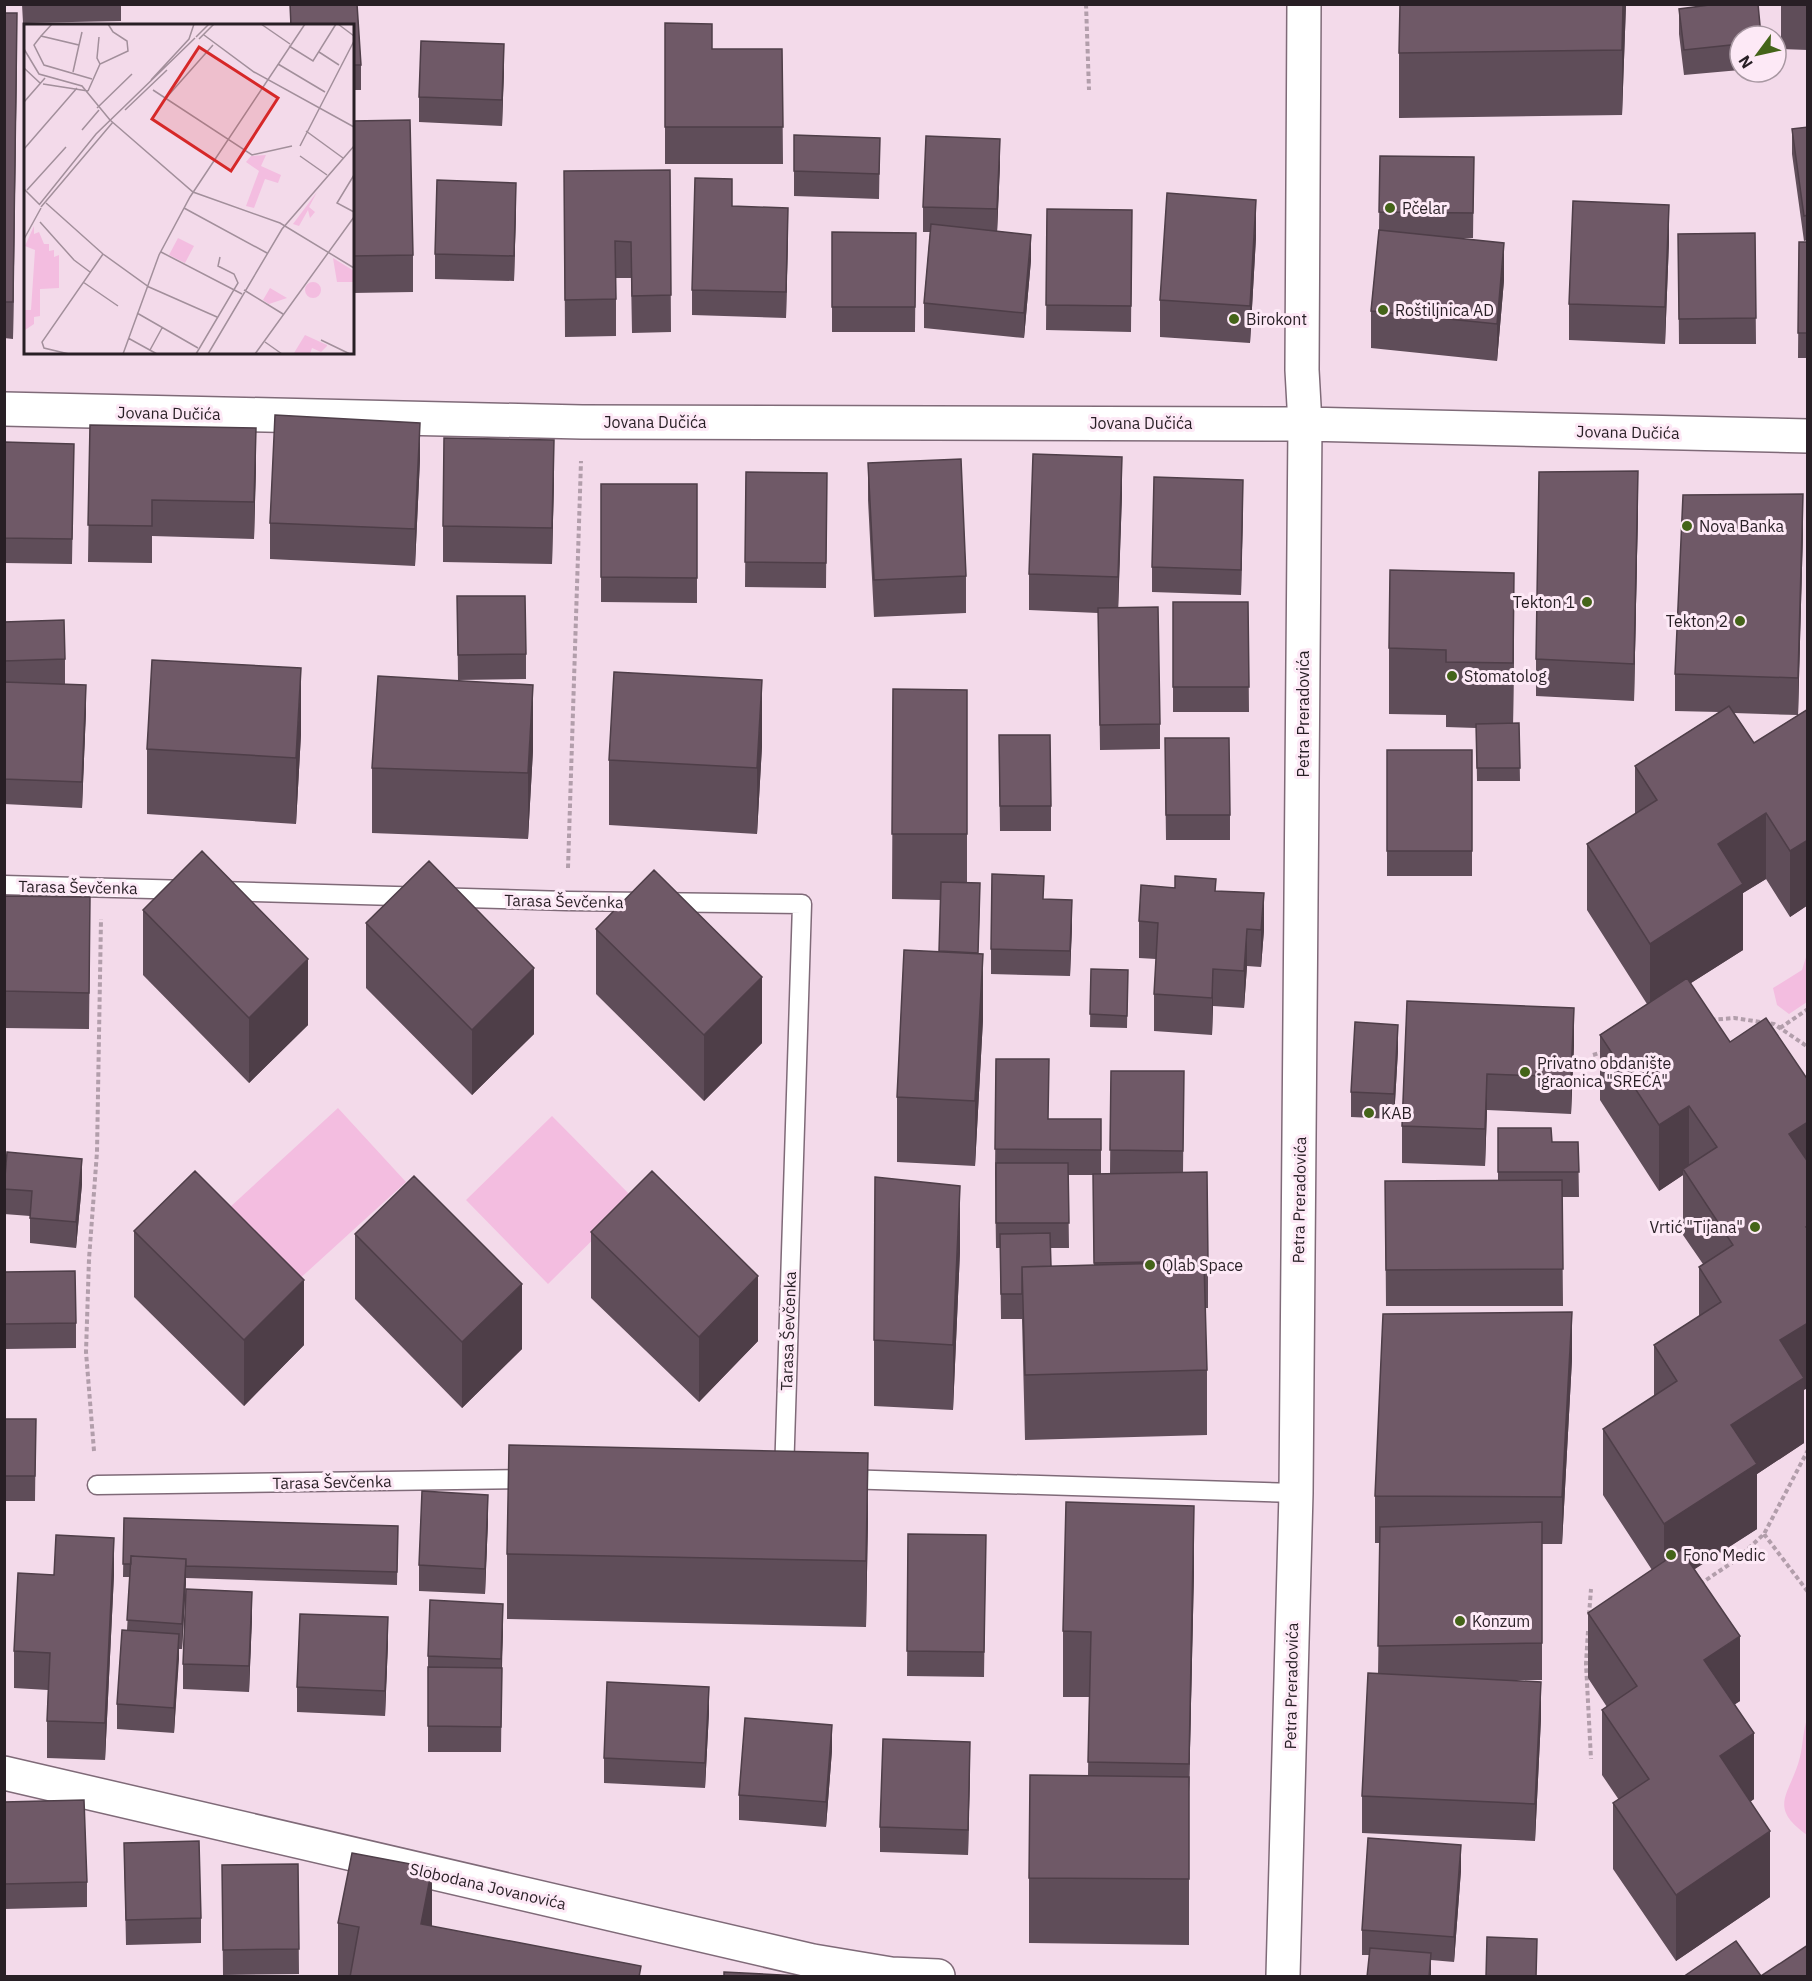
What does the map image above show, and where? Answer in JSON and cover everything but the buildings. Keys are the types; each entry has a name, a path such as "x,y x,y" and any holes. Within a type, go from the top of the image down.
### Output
{"street":[{"path":"1304,4 1302,370 1305,423"},
{"name":"Jovana Dučića","path":"4,409 582,422 1305,423 1808,436"},
{"name":"Petra Preradovića","path":"1284,1977 1296,1493 1305,423"},
{"name":"Slobodana Jovanovića","path":"4,1773 813,1961 891,1974 938,1977"}],"lane":[{"name":"Tarasa Ševčenka","path":"4,885 567,901 802,904 778,1477 807,1477"},
{"path":"831,1478 1296,1493"},
{"name":"Tarasa Ševčenka","path":"97,1485 547,1479"}],"path":[{"path":"1086,4 1089,90"},
{"path":"567,901 582,422"},
{"path":"97,1485 86,1352 89,1259 97,1152 101,887"},
{"path":"1780,1028 1808,1008"},
{"path":"1700,1024 1734,1018 1759,1021 1780,1028 1806,1046 1808,1053"},
{"path":"1593,1054 1614,1049"},
{"path":"1690,1591 1736,1560 1764,1534 1808,1450"},
{"path":"1764,1534 1808,1593"},
{"path":"1591,1590 1586,1664 1591,1760"},
{"path":"1586,1664 1596,1657"}],"shaded area":[{"path":"1807,954 1807,1002 1789,1014 1777,1005 1773,988 1802,970"},
{"path":"338,1108 406,1182 296,1282 229,1208"},
{"path":"552,1116 634,1199 548,1284 466,1200"},
{"path":"1807,1719 1807,1835 1787,1816 1784,1807 1787,1790 1800,1757"}],"place":[{"name":"Pčelar","path":"1390,208"},
{"name":"Roštiljnica AD","path":"1383,310"},
{"name":"Birokont","path":"1234,319"},
{"name":"Nova Banka","path":"1687,526"},
{"name":"Tekton 1","path":"1587,602"},
{"name":"Tekton 2","path":"1740,621"},
{"name":"Stomatolog","path":"1452,676"},
{"name":"Privatno obdanište igraonica \"SREĆA\"","path":"1525,1072"},
{"name":"KAB","path":"1369,1113"},
{"name":"Vrtić \"Tijana\"","path":"1755,1227"},
{"name":"Qlab Space","path":"1150,1265"},
{"name":"Fono Medic","path":"1671,1555"},
{"name":"Konzum","path":"1460,1621"}]}
